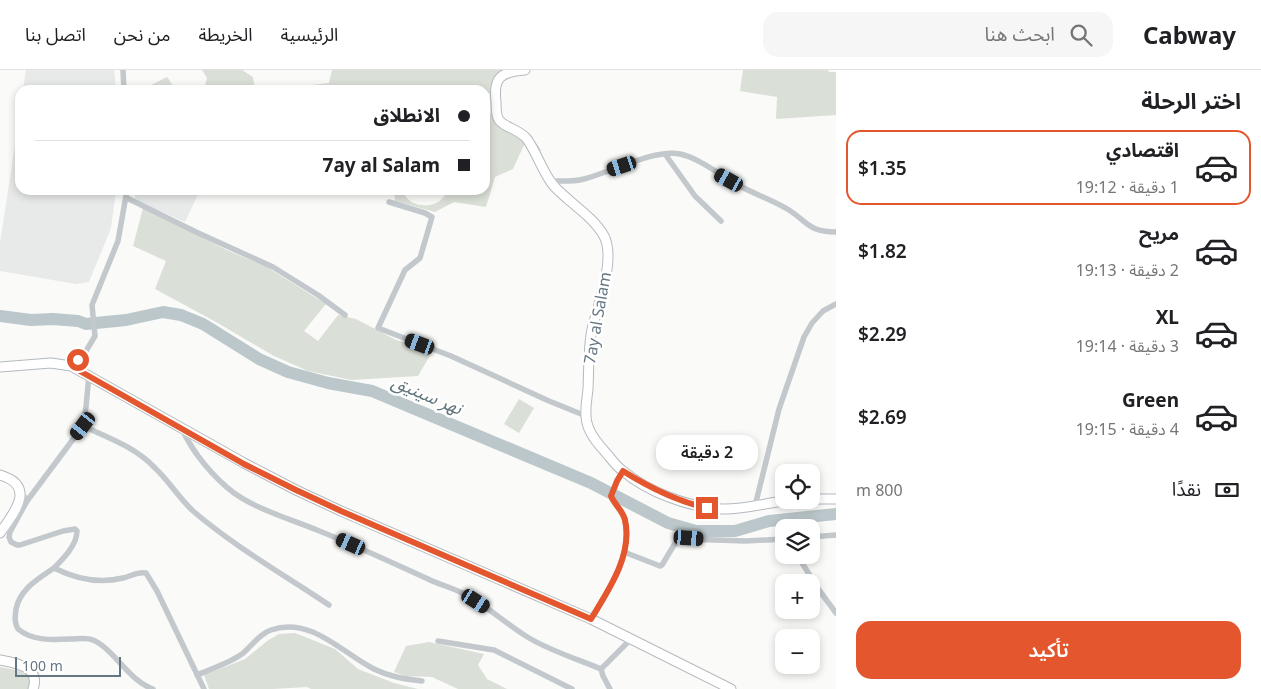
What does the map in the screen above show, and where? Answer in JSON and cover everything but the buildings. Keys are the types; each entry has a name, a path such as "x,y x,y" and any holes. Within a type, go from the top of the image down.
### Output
{"street":[{"path":"123,70 124,85"},
{"name":"7ay al Salam","path":"525,70 508,72 502,75 496,83 495,92 498,117 504,124 525,136 550,181 599,229 607,244 606,272 589,348 586,416 589,429 594,438 623,471 666,496 685,503 707,508 723,509 775,503"},
{"path":"550,181 582,180 631,163 665,154 678,153 686,155 740,186 788,210 813,229 822,232 836,232"},
{"path":"665,154 695,196 722,221"},
{"path":"71,366 92,344 96,331 92,305 118,241 127,198 273,267 318,295 345,315"},
{"path":"389,202 425,212 432,217 420,258 405,270 378,328 451,356 586,416"},
{"path":"755,506 779,409 804,337 812,323 823,311 836,304"},
{"path":"0,367 51,363 71,366 244,464 341,511 591,619 731,689"},
{"path":"89,375 83,426 27,501 10,532 10,540 14,544 20,545 75,529 77,530 77,536 70,549 54,568 30,585 20,597 15,617 18,629 30,637 92,640 104,648 140,682 153,689"},
{"path":"83,426 124,444 145,458 192,510 251,555 284,574 329,605"},
{"path":"181,427 192,449 209,469 242,497 430,581 465,594 528,638 602,669"},
{"path":"591,619 610,588 624,552 625,521 611,496 623,471"},
{"path":"0,475 11,479 27,501"},
{"path":"0,533 19,505 20,490"},
{"path":"820,499 836,499"},
{"path":"820,536 836,535"},
{"path":"624,552 660,566 674,545 684,539 746,541 775,539"},
{"path":"803,564 836,613"},
{"path":"54,568 69,576 100,581 126,578 140,572 146,573 157,591 204,689"},
{"path":"197,675 237,657 268,631 293,626 309,630 350,656 391,677 422,681"},
{"path":"602,669 631,639"},
{"path":"438,641 494,650 572,689"},
{"path":"0,660 22,665 29,669 34,678 33,689"},
{"path":"602,669 603,676 610,689"}],"shaded area":[{"path":"26,70 114,70 116,85 24,85"},
{"path":"202,70 242,70 253,77 254,85 205,85 207,78"},
{"path":"332,70 504,70 496,77 496,120 527,134 542,151 524,145 513,169 495,177 490,194 490,113 494,113 490,85 312,85 329,83"},
{"path":"743,70 828,70 829,72 836,72 836,115 776,119 777,97 740,91"},
{"path":"167,77 173,85 151,85"},
{"path":"15,145 15,195 115,195 111,228 89,282 76,284 0,271 0,243"},
{"path":"135,195 198,195 185,222 135,200"},
{"path":"394,195 405,195 412,202 422,205 438,202 446,195 490,195 486,207 454,202 435,212 395,201"},
{"path":"143,208 229,251 267,267 326,304 304,331 318,341 338,315 356,319 396,340 431,349 432,352 418,376 352,380 308,371 274,356 155,289 166,261 133,246"},
{"path":"519,399 534,408 519,433 504,424"},
{"path":"295,633 335,649 358,669 394,683 418,689 311,689 307,687 209,689 204,675 245,659 279,634"},
{"path":"429,642 484,654 478,665 487,679 507,689 458,689 432,677 405,676 394,672 406,646"},
{"path":"0,667 23,672 28,675 31,683 28,689 0,689"}],"waterway":[{"name":"نهر سينيق","path":"0,316 31,320 78,321 86,324 126,320 163,312 181,315 203,324 259,359 288,372 328,383 372,391 591,483 668,523 696,531 735,531 769,521 836,514"}],"route":[{"path":"78,360 71,366 244,464 341,511 591,619 616,577 624,552 625,521 611,496 623,471 666,496 707,508"}]}
